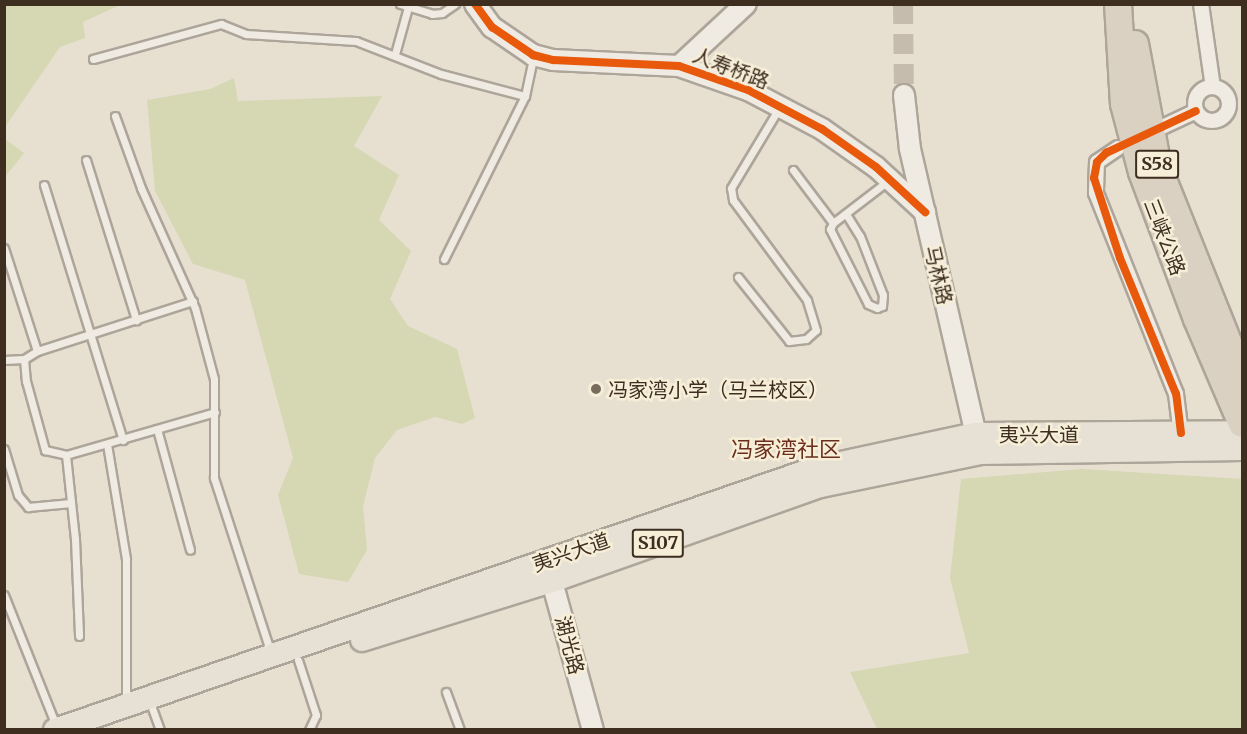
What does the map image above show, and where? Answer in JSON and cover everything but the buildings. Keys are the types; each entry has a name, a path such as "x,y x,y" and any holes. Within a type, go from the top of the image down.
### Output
{"highway":[{"name":"三峡公路","path":"1118,4 1124,104 1156,215 1206,316 1242,378"},
{"name":"三峡公路","path":"1136,4 1135,50 1158,167 1242,424"}],"main road":[{"name":"夷兴大道","path":"56,729 272,655 821,486 978,444 1242,432"},
{"name":"夷兴大道","path":"978,444 1242,449"},
{"name":"夷兴大道","path":"89,729 156,719 298,660 549,571"}],"street":[{"name":"人寿桥路","path":"475,4 492,27 533,56 570,62 679,66 748,90 822,129 890,180 925,212"},
{"path":"679,66 746,4"},
{"path":"1202,4 1213,87 1227,97 1227,113 1214,121 1204,119 1197,111 1198,94 1213,87"},
{"name":"马林路","path":"904,95 910,149 978,444"},
{"path":"1158,129 1197,111"},
{"path":"1118,148 1097,162 1094,178 1096,193 1176,394 1181,433"},
{"name":"湖光路","path":"549,571 593,729"}],"lane":[{"path":"395,54 404,6 432,14 442,13 455,4"},
{"path":"93,59 221,24 246,34 356,41 395,54 441,74 525,96"},
{"path":"444,259 525,96 533,56"},
{"path":"738,277 789,341 806,339 816,330 807,300 733,200 731,188 780,106"},
{"path":"115,116 141,188 193,301 214,379 214,478 272,655"},
{"path":"86,160 136,320"},
{"path":"793,170 833,223"},
{"path":"846,214 865,249 883,296 882,306 872,308 868,303 856,274 831,235 833,223 890,180"},
{"path":"44,185 123,440"},
{"path":"4,248 36,351"},
{"path":"4,360 24,359 36,351 193,301"},
{"path":"24,359 45,450 66,455 214,412"},
{"path":"157,429 190,550"},
{"path":"107,444 126,559 126,705"},
{"path":"4,449 18,495 28,507 71,503"},
{"path":"66,455 79,636"},
{"path":"6,600 56,729"},
{"path":"298,660 316,715 309,729"},
{"path":"446,692 460,729"}],"green space":[{"path":"5,4 120,5 83,22 85,38 60,47 5,127"},
{"path":"234,78 238,101 382,96 354,146 399,175 379,220 411,251 390,299 408,326 457,349 475,418 462,424 435,417 397,430 375,458 363,506 367,550 348,582 299,574 278,495 293,458 245,280 193,264 155,191 147,100 210,89"},
{"path":"5,139 24,153 5,177"},
{"path":"1082,469 1242,479 1242,729 877,729 850,672 969,653 950,578 961,479"}],"tunnel":[{"path":"903,4 904,95"}],"cycle path":[{"path":"475,4 492,27 533,55 553,60 679,66 748,90 822,129 876,167 925,212"},
{"path":"1181,433 1176,394 1120,258 1094,178 1097,162 1106,153 1196,111"}],"place":[{"name":"冯家湾小学（马兰校区）","path":"596,389"}],"district":[{"name":"冯家湾社区","path":"786,450"}]}
